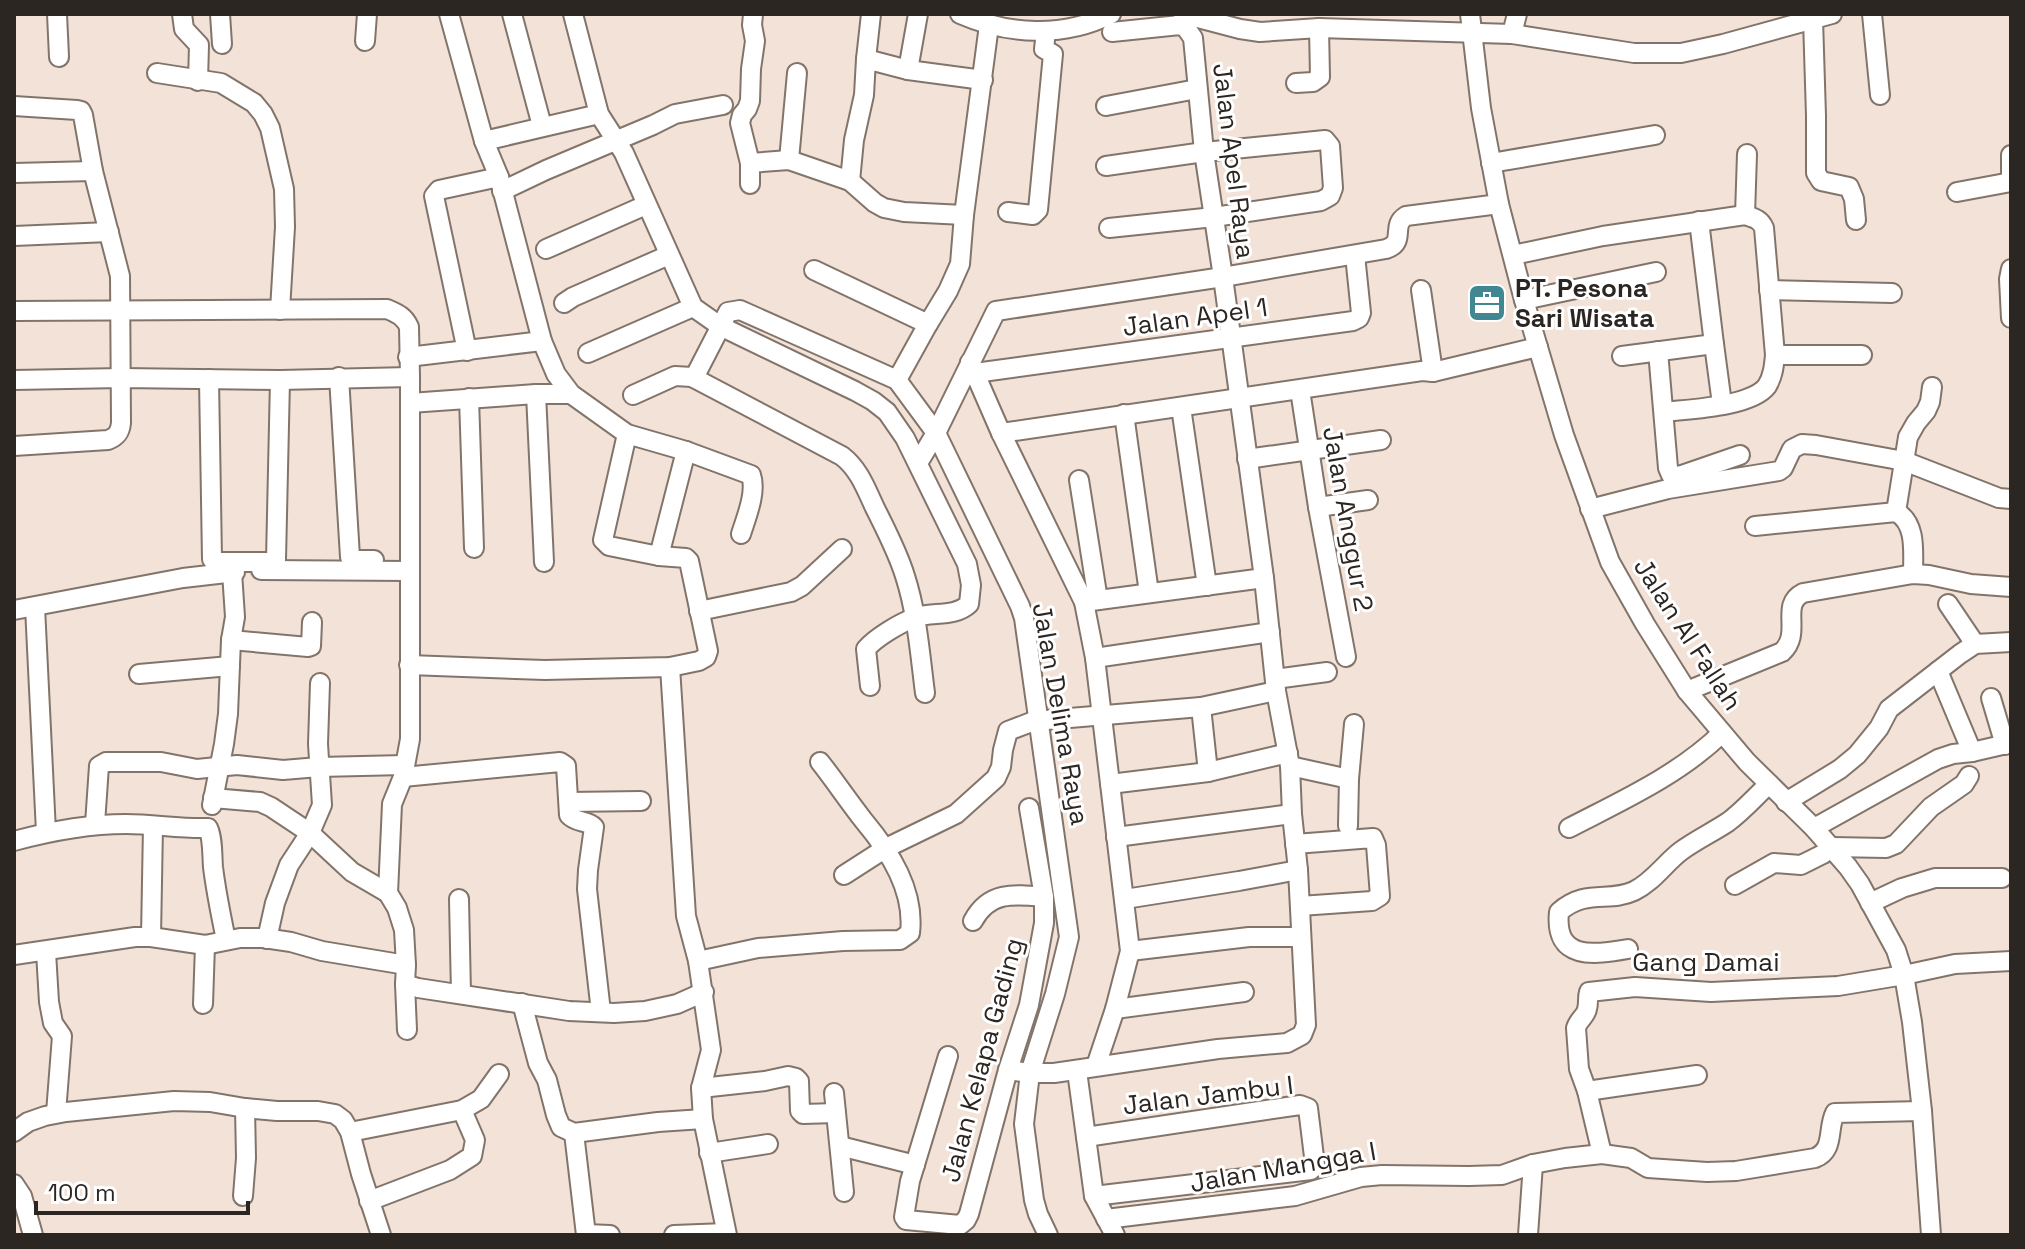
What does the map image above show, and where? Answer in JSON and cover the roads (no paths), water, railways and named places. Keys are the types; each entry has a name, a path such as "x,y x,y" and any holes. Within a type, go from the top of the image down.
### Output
{"street":[{"path":"57,14 59,57"},
{"path":"182,14 184,29 199,45 198,81"},
{"path":"220,14 222,44"},
{"path":"365,41 367,14"},
{"path":"449,14 484,141 500,184 542,341 556,374 571,394 627,434 751,475 753,481 741,534"},
{"path":"512,14 542,126"},
{"path":"573,14 599,114 624,153 693,307 873,401 887,412 918,463 963,555 971,585 969,604 958,611 915,617 872,641 866,649 870,686"},
{"path":"750,184 750,163 740,123 750,101 755,41 753,14"},
{"path":"850,181 854,140 864,95 871,14"},
{"path":"908,70 918,14"},
{"path":"1512,34 1517,14"},
{"path":"897,380 960,264 983,80 975,18 1046,31 1095,22 1174,25 1184,21 1260,32 1471,23 1512,34 1634,53 1681,53 1832,14"},
{"path":"1872,14 1880,95"},
{"path":"1813,19 1816,173 1821,181 1849,187 1854,199 1856,220"},
{"name":"Jalan Apel Raya","path":"1020,1072 1077,1071 1294,1041 1302,1035 1306,1025 1289,759 1275,685 1264,578 1204,152 1193,38 1184,21"},
{"name":"Jalan Al Fallah","path":"1471,23 1481,108 1499,204 1564,435 1610,562 1687,691 1747,762 1832,847 1848,867 1896,950 1912,1022 1931,1235"},
{"path":"1296,83 1313,82 1320,77 1319,28"},
{"path":"1008,212 1033,215 1038,210 1053,54 1044,49 1046,31"},
{"path":"866,59 908,70 983,80"},
{"path":"157,73 221,83 254,103 263,114 270,128 284,189 280,310"},
{"path":"789,160 797,73"},
{"path":"1106,106 1197,89"},
{"path":"467,351 434,196 439,190 500,184 546,170 675,114 723,105"},
{"path":"14,106 81,111 120,276 122,378 121,423 115,437 14,446"},
{"path":"484,141 599,114"},
{"path":"1491,163 1655,135"},
{"path":"1106,166 1325,140 1330,146 1333,188 1330,196 1321,201 1109,228"},
{"path":"1745,215 1747,154"},
{"path":"1957,192 2011,180 2011,155"},
{"path":"750,163 789,160 850,181 884,208 964,215"},
{"path":"14,173 93,171"},
{"path":"918,463 972,368 996,311 1386,249 1395,246 1398,224 1406,216 1499,204"},
{"path":"546,249 646,205"},
{"path":"1513,255 1603,236 1699,221 1745,215 1758,219 1764,228 1775,355 1768,385 1749,398 1664,412"},
{"path":"1699,221 1722,404"},
{"path":"14,236 109,232"},
{"path":"564,303 669,255"},
{"name":"Jalan Apel 1","path":"972,368 1346,323 1359,318 1362,307 1355,255"},
{"path":"2011,269 2011,318"},
{"path":"814,270 928,324"},
{"path":"1524,300 1656,272"},
{"path":"1421,290 1429,370"},
{"path":"1769,290 1892,293"},
{"path":"588,353 693,307"},
{"path":"14,311 387,309 402,316 409,327 410,377 410,739 404,771 392,804 388,893"},
{"name":"Jalan Delima Raya","path":"723,320 736,310 744,311 897,380 936,433 1020,606 1069,937 1055,994 1020,1072"},
{"path":"694,378 723,320"},
{"path":"408,357 542,341"},
{"path":"1001,433 1429,370 1536,342"},
{"path":"1622,356 1714,344"},
{"path":"1658,351 1671,475 1679,476 1740,455"},
{"path":"1775,355 1862,355"},
{"name":"Jalan Delima Raya","path":"972,368 1001,433 1091,601 1130,951 1096,1066"},
{"path":"633,395 675,376 694,378 842,456 851,464 906,578 915,617 925,693"},
{"path":"339,377 350,557 410,565"},
{"path":"14,380 410,377"},
{"path":"209,379 214,562 276,560 280,380"},
{"path":"1896,512 1908,437 1926,411 1932,387"},
{"name":"Jalan Anggur 2","path":"1300,390 1346,657"},
{"path":"536,394 544,562"},
{"path":"410,403 571,394"},
{"path":"469,398 474,548"},
{"path":"1181,407 1207,586"},
{"path":"1124,414 1149,593"},
{"path":"409,665 545,670 670,667 706,657 708,651 689,561 609,546 603,540 627,434"},
{"path":"1247,459 1381,440"},
{"path":"1590,509 1668,489 1779,471 1792,449 1802,444 1904,461 1999,498 2011,499"},
{"path":"659,556 686,451"},
{"path":"1079,480 1091,601 1264,578"},
{"path":"1318,507 1368,500"},
{"path":"1755,526 1896,512 1903,516 1911,531 1913,574"},
{"path":"699,611 791,592 802,586 842,549"},
{"path":"14,610 183,578 232,572 278,569 342,571 410,565"},
{"path":"232,572 235,608 228,714 212,802 260,802 271,807 310,833 352,872 388,893 404,930 407,1030"},
{"path":"1687,691 1782,652 1792,639 1792,603 1799,595 1913,574 2011,587"},
{"path":"1948,604 1975,644"},
{"path":"35,607 46,832"},
{"path":"231,640 308,647 311,646 312,622"},
{"path":"1095,658 1270,632"},
{"path":"1786,802 1857,755 1879,728 1889,709 1975,644 2011,642"},
{"path":"139,674 230,666"},
{"path":"670,667 686,916 704,992 711,1050 701,1088 703,1119 727,1234 674,1235"},
{"path":"1938,671 1972,752"},
{"path":"844,875 886,848 956,814 996,778 1008,731 1013,728 1037,721 1201,707 1327,672"},
{"path":"267,939 275,903 289,865 310,833 322,805 318,744 320,683"},
{"path":"1814,828 1938,759 2008,744 1991,698"},
{"path":"1201,707 1208,772"},
{"path":"1348,826 1354,724"},
{"path":"1569,828 1639,792 1705,749 1722,733"},
{"path":"1110,784 1289,759 1349,779"},
{"path":"95,824 99,766 106,762 161,762 197,769 237,765 283,770 319,767 404,771 560,762 567,769 569,815 594,827 587,889 601,1012"},
{"path":"698,961 758,948 900,940 910,933 911,920 902,880 886,848 820,762"},
{"path":"1735,885 1774,863 1801,865 1832,847 1886,848 1896,844 1931,807 1964,784 1969,776"},
{"path":"1628,949 1580,953 1566,944 1560,933 1559,912 1583,899 1634,891 1683,850 1731,820 1769,784"},
{"path":"569,802 641,801"},
{"name":"Jalan Kelapa Gading","path":"915,1165 906,1200 906,1220 960,1225 966,1220 1020,1072 1044,923 1044,897 1029,808"},
{"path":"1116,837 1284,815"},
{"path":"14,841 95,824 208,828 226,940"},
{"path":"151,937 153,826"},
{"path":"1295,844 1370,837 1376,845 1380,896 1372,901 1300,906"},
{"path":"1125,899 1298,870"},
{"path":"1870,903 1902,888 1935,878 2002,878"},
{"path":"973,921 982,907 996,899 1015,895 1044,897"},
{"path":"459,899 461,994"},
{"path":"14,955 124,939 151,937 205,945 240,938 291,942 322,951 406,965"},
{"path":"1130,951 1249,937 1301,937"},
{"path":"203,1004 205,945"},
{"path":"46,952 49,1002 53,1023 62,1036 56,1113"},
{"path":"1904,975 1955,964 2011,961"},
{"name":"Gang Damai","path":"1587,1091 1579,1069 1576,1028 1577,1022 1586,1013 1589,992 1635,987 1711,992 1838,986 1904,975"},
{"path":"405,984 435,992 569,1011 601,1012 645,1011 677,1004 704,992"},
{"path":"1115,1009 1244,992"},
{"path":"522,1003 538,1063 547,1080 561,1127 574,1133 703,1119"},
{"path":"840,1146 915,1165 948,1056"},
{"path":"1077,1071 1094,1196 1110,1227"},
{"path":"1020,1072 1024,1139 1034,1200 1048,1235"},
{"path":"350,1132 462,1110 481,1099 499,1074"},
{"path":"1697,1075 1587,1091 1602,1154 1631,1158 1648,1168 1736,1171 1823,1155 1828,1148 1835,1113 1922,1111"},
{"path":"701,1088 788,1076 799,1081 800,1111 803,1114 836,1113"},
{"path":"834,1093 844,1192"},
{"path":"14,1132 28,1122 56,1113 174,1101 335,1114 350,1132 381,1235"},
{"name":"Jalan Jambu I","path":"1086,1137 1300,1105 1308,1108 1312,1137 1315,1165 1311,1170 1094,1196"},
{"path":"243,1196 245,1108"},
{"path":"369,1201 450,1170 472,1156 475,1140 462,1110"},
{"path":"574,1133 586,1234 610,1235"},
{"path":"709,1153 768,1144"},
{"name":"Jalan Mangga I","path":"1110,1227 1295,1196 1361,1177 1502,1175 1533,1164 1602,1154"},
{"path":"1528,1235 1533,1164"},
{"path":"14,1184 22,1196 33,1235"}],"place":[{"name":"PT. Pesona Sari Wisata","path":"1487,303"}]}
